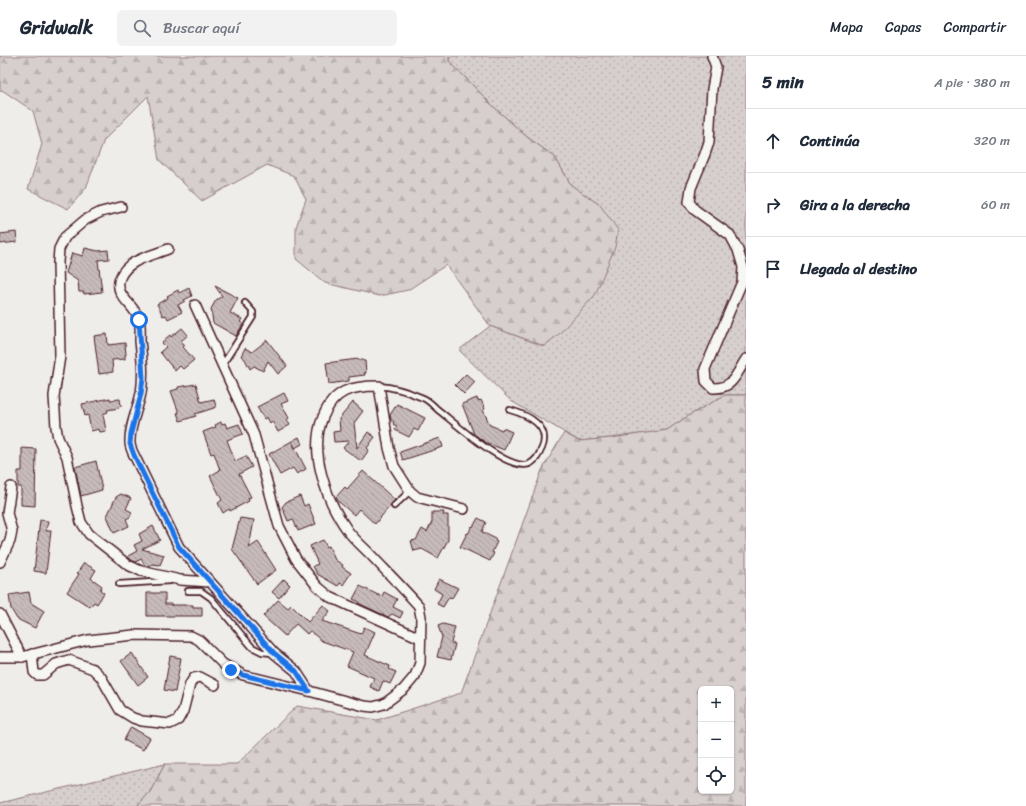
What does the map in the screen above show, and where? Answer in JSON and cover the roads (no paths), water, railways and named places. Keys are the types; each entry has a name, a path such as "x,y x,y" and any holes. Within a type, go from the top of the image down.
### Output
{"street":[{"path":"712,56 716,66 712,89 709,142 690,188 689,202 695,210 730,234 738,250 743,266 742,282 705,369 706,380 713,388 720,388 729,385 746,359"},
{"path":"121,207 101,212 85,220 64,238 59,249 60,356 54,396 58,438 67,456 81,522 89,534 128,565 141,571 180,580 210,582"},
{"path":"168,249 130,264 124,270 120,279 119,288 123,298 135,310 139,320 143,378 130,444 179,547 274,653 296,671 309,691"},
{"path":"195,305 254,435 279,526 296,559 317,586 330,596 420,638"},
{"path":"0,657 22,657 88,640 134,635 191,636 199,640 231,670 243,675 364,706 373,707 384,704 404,689 415,676 420,663 421,616 419,606 348,532 335,509 327,491 319,462 317,441 320,424 326,409 335,398 348,389 359,386 379,386 389,448 394,466 410,491 422,499 464,509"},
{"path":"0,562 10,541 12,531 7,513 10,487"},
{"path":"0,614 22,657"},
{"path":"32,654 34,672 37,675 43,675 56,664 69,660 93,668 102,677 120,710 133,718 142,721 170,724 178,720 183,711 190,684 194,678 200,677 215,685"}],"lane":[{"path":"223,364 253,316 253,312 245,303"},
{"path":"379,386 390,387 424,398 489,450 509,462 518,465 527,465 534,461 540,452 543,445 544,435 541,427 536,422 523,414 510,410"},
{"path":"394,506 410,491"},
{"path":"119,584 180,580"},
{"path":"188,591 201,591 211,598 252,647 262,652 274,653"}]}
